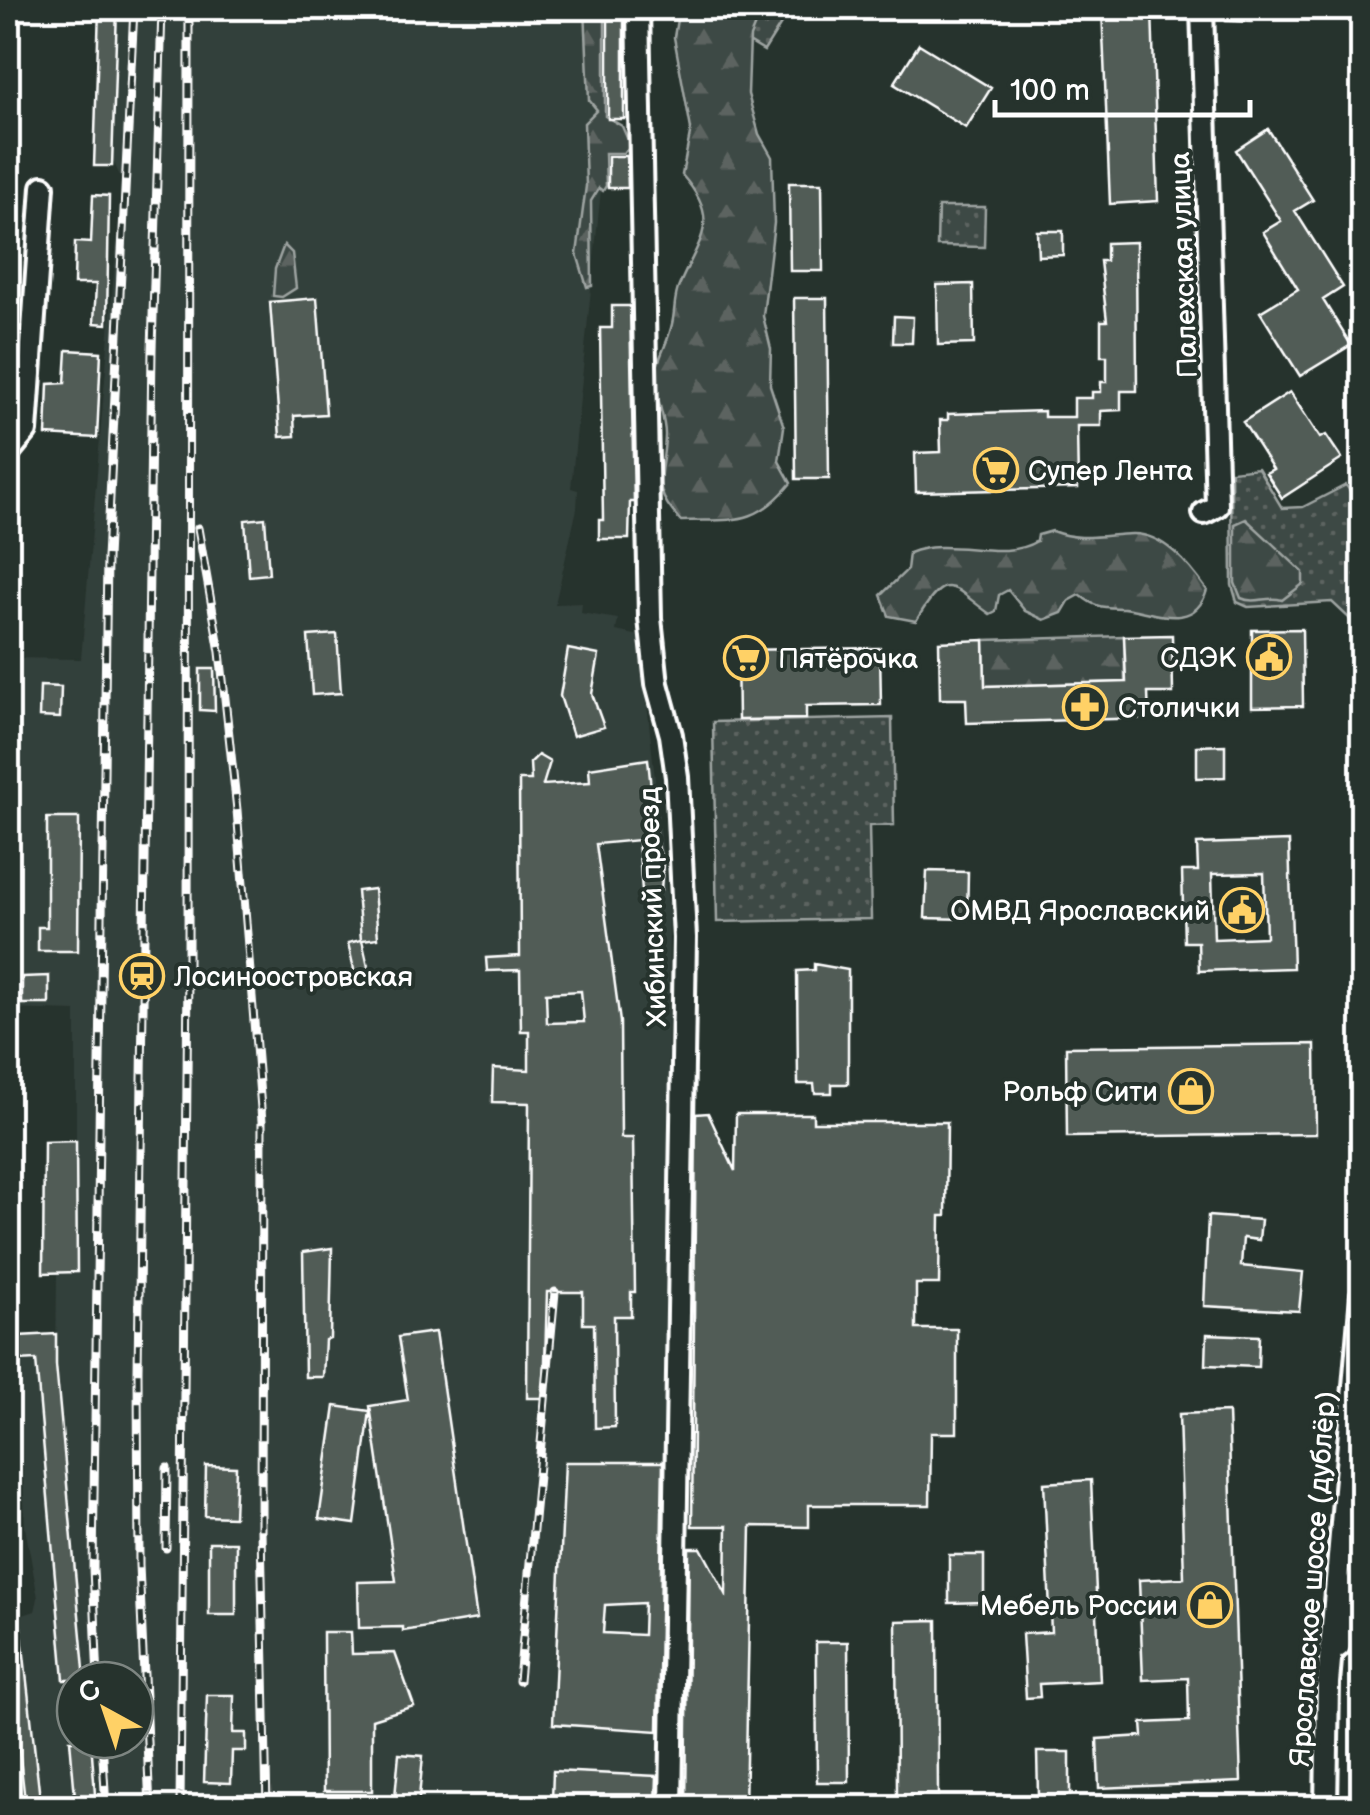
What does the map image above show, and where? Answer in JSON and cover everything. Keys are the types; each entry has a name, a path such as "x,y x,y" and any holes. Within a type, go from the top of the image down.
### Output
{"street":[{"name":"Хибинский проезд","path":"638,8 650,618 656,684 671,735 676,777 685,938 672,1808"},
{"name":"Палехская улица","path":"1202,8 1217,506 1204,513"},
{"path":"8,453 26,431 44,187"},
{"name":"Ярославское шоссе (дублёр)","path":"1326,1808 1328,1683 1362,1295"},
{"path":"1328,1683 1362,1562"}],"shaded area":[{"path":"117,8 625,8 624,119 608,120 571,488 578,490 577,509 555,604 582,603 581,613 618,619 616,631 640,636 669,914 666,1807 17,1807 17,1801 24,1800 8,1620 35,1611 38,1598 25,1527 19,1361 56,1364 57,1273 43,1273 44,1142 76,1141 76,1011 8,1009 8,658 81,659 122,181 112,158"}],"green space":[{"path":"585,8 605,8 605,116 622,126 631,147 623,153 605,153 606,186 603,191 599,188 591,201 592,286 587,287 577,254 586,186 584,123 597,110 589,100"},
{"path":"679,8 762,8 750,37 748,94 759,134 772,157 774,223 763,316 771,349 770,385 784,427 779,461 791,483 766,507 730,520 681,521 664,499 660,481 665,428 655,375 671,330 677,290 700,242 704,218 702,205 682,175 691,129 674,37"},
{"path":"749,8 791,8 764,51 734,33"},
{"path":"938,207 985,207 984,247 937,246"},
{"path":"284,245 292,253 296,288 282,297 273,296 275,269"},
{"path":"1258,468 1282,508 1303,507 1346,485 1362,509 1362,647 1349,618 1332,602 1248,607 1237,602 1232,585 1231,471"},
{"path":"1246,519 1303,572 1303,584 1282,600 1241,598 1235,583 1235,524"},
{"path":"1052,531 1082,537 1132,534 1155,539 1184,561 1207,590 1201,603 1183,615 1101,606 1080,595 1069,601 1062,613 1044,620 1025,611 1008,590 999,595 996,611 990,614 950,587 936,593 916,621 889,616 881,595 907,570 909,553 941,547 1008,550 1037,541 1038,535"},
{"path":"1124,636 1125,682 985,686 984,640"},
{"path":"892,718 894,825 869,826 871,919 717,922 713,722"}],"building":[{"path":"99,8 117,8 112,166 94,166"},
{"path":"608,8 624,8 624,119 608,119"},
{"path":"1102,8 1152,8 1158,201 1110,204"},
{"path":"1227,8 1252,8 1252,22 1226,21"},
{"path":"919,44 991,88 966,128 894,84"},
{"path":"1268,129 1313,200 1295,211 1343,287 1323,300 1351,345 1300,376 1260,312 1298,289 1263,232 1281,221 1236,150"},
{"path":"608,156 627,156 628,188 608,188"},
{"path":"789,183 822,183 823,271 790,271"},
{"path":"93,195 109,196 107,324 94,323 96,284 74,284 75,242 91,243"},
{"path":"1037,231 1063,231 1063,255 1038,256"},
{"path":"1136,242 1137,391 1121,391 1121,410 1101,411 1101,426 1077,426 1078,488 916,492 915,453 941,452 940,420 948,420 948,414 1044,411 1044,417 1074,417 1074,398 1092,398 1092,392 1101,392 1101,382 1107,382 1107,356 1101,356 1101,321 1107,321 1100,261 1106,261 1106,243"},
{"path":"973,284 974,344 938,345 937,285"},
{"path":"317,298 326,414 294,416 295,436 280,437 270,302"},
{"path":"794,298 827,298 829,479 796,479"},
{"path":"612,306 630,306 634,502 630,502 629,539 599,539 599,520 603,520 600,328 612,328"},
{"path":"894,316 913,317 912,343 893,343"},
{"path":"67,350 101,352 97,438 46,435 48,384 65,383"},
{"path":"1290,392 1320,438 1326,435 1342,459 1282,498 1266,473 1273,469 1243,422"},
{"path":"265,518 269,574 249,576 245,520"},
{"path":"1302,629 1303,706 1252,707 1252,630"},
{"path":"337,634 341,693 312,695 308,636"},
{"path":"1172,635 1173,693 1148,693 1149,718 967,723 966,699 940,699 939,642 984,640 985,686 1126,682 1124,636"},
{"path":"880,648 881,705 806,706 806,719 738,720 737,650"},
{"path":"568,649 599,655 592,694 604,727 573,736 560,696"},
{"path":"200,669 214,669 215,711 200,710"},
{"path":"40,686 61,687 60,718 39,717"},
{"path":"1225,745 1225,777 1197,778 1197,746"},
{"path":"538,755 550,762 543,785 590,782 589,768 648,759 656,838 663,864 661,890 642,891 638,840 596,844 620,1022 621,1138 633,1138 635,1292 631,1292 631,1316 614,1316 615,1427 595,1428 594,1324 583,1324 583,1292 547,1292 544,1398 527,1398 529,1103 492,1102 493,1068 529,1070 529,1031 521,1031 520,970 487,971 486,958 520,956 519,780 531,780 530,763","holes":["581,991 584,1022 547,1023 546,993"]},
{"path":"47,818 79,818 78,951 38,951 38,927 47,927"},
{"path":"1289,841 1293,968 1199,971 1198,942 1184,942 1182,871 1198,871 1197,844","holes":["1264,873 1266,937 1214,939 1212,874"]},
{"path":"927,871 968,872 967,919 925,918"},
{"path":"374,889 378,938 362,940 369,971 355,974 348,943 361,940 357,891"},
{"path":"814,964 848,970 848,1084 832,1084 832,1093 815,1093 814,1084 798,1084 797,971 814,970"},
{"path":"49,976 49,1004 22,1004 22,977"},
{"name":"Рольф Сити","path":"1315,1044 1316,1134 1067,1137 1066,1047"},
{"path":"708,1113 735,1171 736,1114 813,1114 813,1122 947,1122 946,1216 940,1216 939,1284 916,1284 916,1329 957,1329 957,1433 931,1433 930,1505 809,1505 809,1527 751,1526 745,1808 686,1808 689,1548 701,1548 726,1594 727,1526 692,1526 696,1114"},
{"path":"76,1141 77,1272 43,1273 44,1142"},
{"path":"1208,1216 1261,1220 1259,1240 1243,1238 1241,1266 1303,1272 1299,1311 1204,1306"},
{"path":"332,1248 330,1338 325,1340 323,1377 305,1377 303,1252"},
{"path":"435,1332 477,1619 403,1631 403,1627 359,1628 358,1582 396,1581 370,1406 408,1400 398,1337"},
{"path":"56,1334 83,1660 62,1660 36,1360 19,1361 18,1336"},
{"path":"1207,1334 1259,1336 1258,1367 1206,1365"},
{"path":"335,1406 370,1411 355,1524 319,1519"},
{"name":"Мебель России","path":"1228,1412 1241,1782 1099,1788 1097,1739 1143,1736 1142,1723 1189,1721 1188,1678 1143,1680 1139,1580 1184,1578 1179,1414"},
{"path":"565,1462 663,1462 658,1731 553,1724","holes":["644,1603 643,1635 603,1633 605,1605"]},
{"path":"206,1466 236,1467 234,1517 205,1516"},
{"path":"1091,1480 1100,1681 1039,1684 1040,1697 1026,1698 1022,1634 1051,1632 1044,1483"},
{"path":"209,1542 236,1542 236,1615 209,1615"},
{"path":"949,1555 984,1555 984,1602 949,1603"},
{"path":"20,1619 40,1799 25,1801 8,1653 8,1620"},
{"path":"937,1620 938,1795 897,1795 896,1621"},
{"path":"323,1632 351,1632 352,1654 395,1653 414,1706 372,1719 372,1791 324,1791"},
{"path":"816,1642 848,1642 849,1782 817,1782"},
{"path":"207,1695 234,1695 233,1733 246,1733 246,1751 232,1751 231,1783 204,1782"},
{"path":"1037,1752 1070,1752 1070,1795 1038,1795"},
{"path":"399,1754 423,1756 418,1808 394,1808"},
{"path":"72,1760 92,1760 96,1808 76,1808"},
{"path":"553,1771 657,1776 656,1808 569,1808 569,1801 552,1801"}],"railway":[{"path":"97,1660 93,1568 107,558 134,8"},
{"path":"150,1808 139,1565 138,1371 152,350 162,8"},
{"path":"180,1808 188,973 189,8"},
{"path":"198,528 220,652 262,1121 261,1531 267,1808"},
{"path":"519,1681 555,1292"},
{"path":"166,1548 167,1468"},
{"path":"103,1760 106,1808"}],"place":[{"name":"Супер Лента","path":"996,470"},
{"name":"СДЭК","path":"1269,657"},
{"name":"Пятёрочка","path":"746,658"},
{"name":"Столички","path":"1085,707"},
{"name":"ОМВД Ярославский","path":"1242,910"},
{"name":"Лосиноостровская","path":"142,976"},
{"name":"Рольф Сити","path":"1191,1091"},
{"name":"Мебель России","path":"1210,1605"}]}
